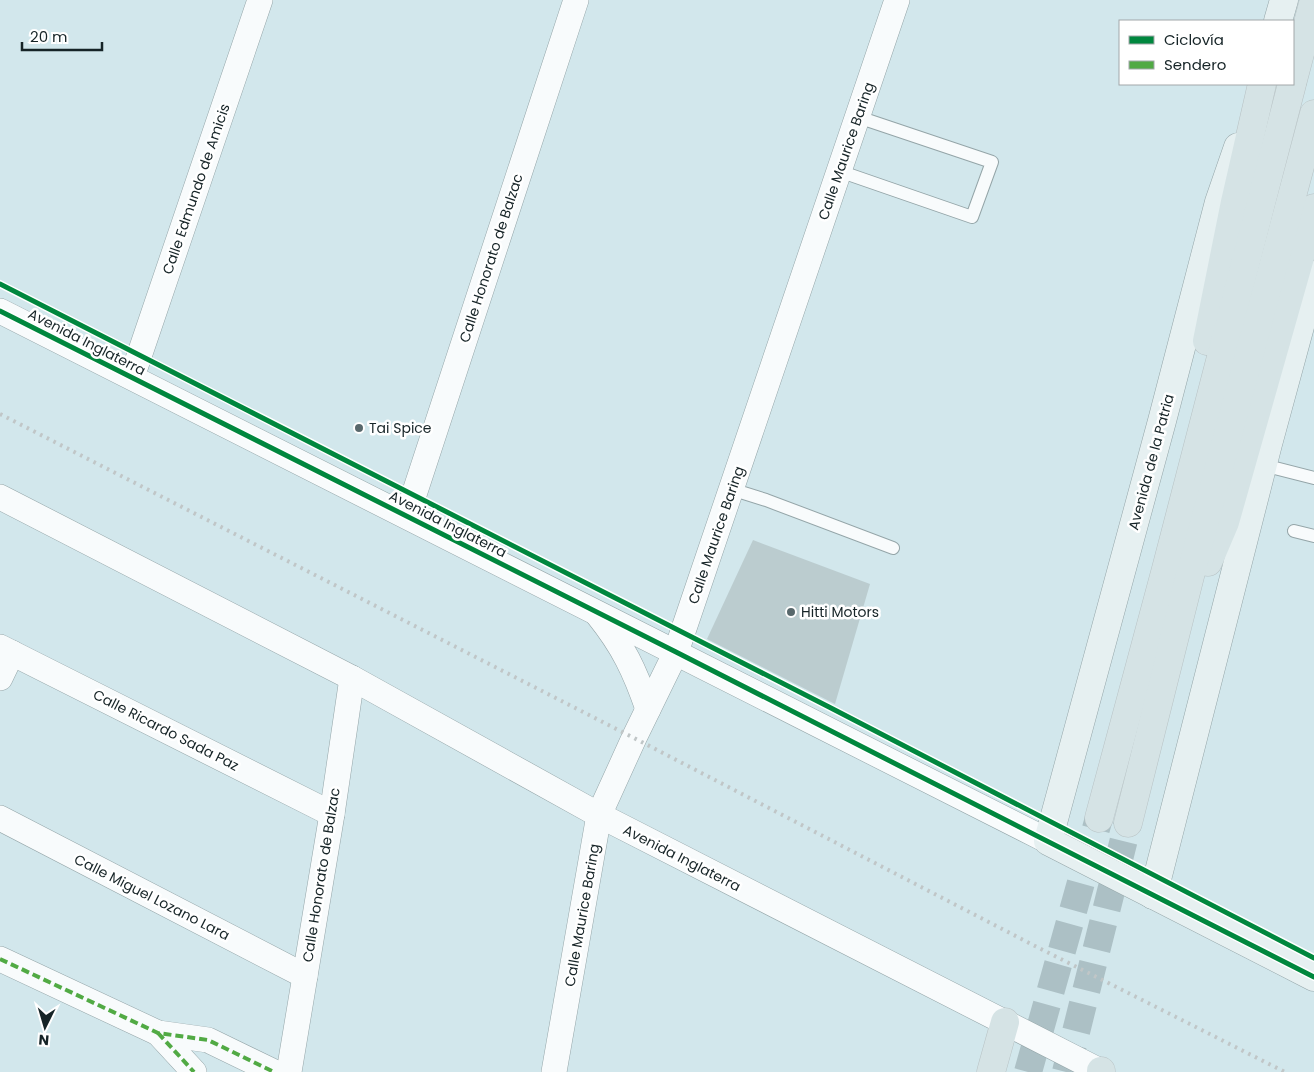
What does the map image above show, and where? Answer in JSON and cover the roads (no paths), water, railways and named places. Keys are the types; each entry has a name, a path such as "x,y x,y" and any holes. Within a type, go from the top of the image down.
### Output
{"main road":[{"path":"1294,76 1314,0"},
{"path":"1128,823 1162,635 1235,202 1261,85"},
{"path":"1162,635 1292,85"},
{"path":"1098,818 1162,635 1314,114"},
{"path":"1162,635 1225,522 1314,208"},
{"path":"991,1072 1005,1022"}],"street":[{"name":"Calle Edmundo de Amicis","path":"132,377 260,0"},
{"name":"Calle Honorato de Balzac","path":"407,516 576,0"},
{"name":"Calle Maurice Baring","path":"554,1072 599,815 676,652 897,0"},
{"path":"1278,20 1284,0"},
{"name":"Avenida de la Patria","path":"1048,841 1162,421 1218,202 1261,85"},
{"path":"1153,895 1263,465 1313,281"},
{"name":"Avenida Inglaterra","path":"0,311 1314,977"},
{"name":"Avenida Inglaterra","path":"0,497 352,678 599,815 1102,1072"},
{"path":"595,611 616,637 631,664 648,709"},
{"path":"0,678 6,650"},
{"name":"Calle Ricardo Sada Paz","path":"6,650 332,814"},
{"name":"Calle Honorato de Balzac","path":"289,1072 332,814 352,678"},
{"name":"Calle Miguel Lozano Lara","path":"0,818 305,976"},
{"path":"0,959 158,1033 208,1040 274,1072"},
{"path":"158,1033 194,1072"}],"lane":[{"path":"839,171 972,217 992,162 858,117"},
{"path":"1263,465 1314,478"},
{"path":"731,489 893,548"},
{"path":"1294,531 1314,536"}],"tunnel":[{"path":"1028,1072 1099,818"},
{"path":"1066,1072 1128,823"}],"railway":[{"path":"0,414 634,738 1033,945 1285,1072"}],"place":[{"name":"Tai Spice","path":"359,428"},
{"name":"Hitti Motors","path":"791,612"}]}
